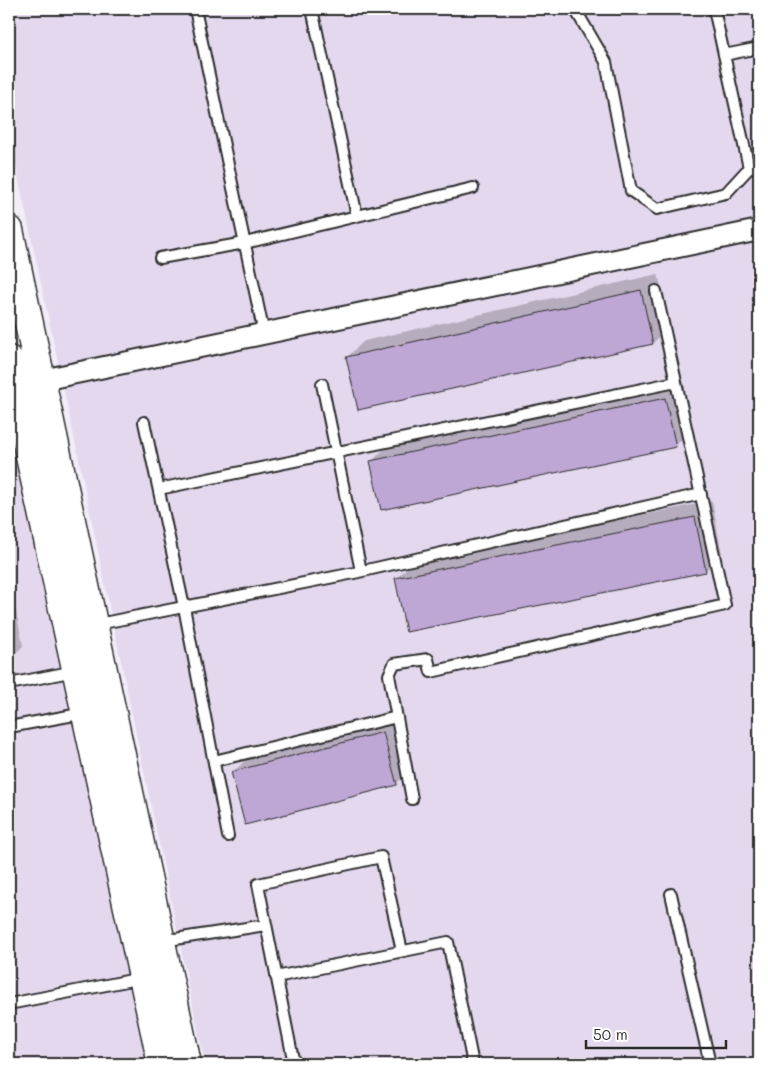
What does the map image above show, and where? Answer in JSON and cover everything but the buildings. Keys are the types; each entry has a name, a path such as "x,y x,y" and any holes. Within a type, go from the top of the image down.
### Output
{"street":[{"path":"9,230 21,385 80,626 156,977 187,1064"},
{"path":"21,385 759,230"},
{"path":"9,360 21,385"},
{"path":"80,626 76,671 98,710"},
{"path":"156,977 162,1064"}],"lane":[{"path":"195,9 264,334"},
{"path":"312,9 358,216"},
{"path":"575,9 606,62 631,191 657,209 726,193 754,167 724,55 714,9"},
{"path":"724,55 759,48"},
{"path":"160,258 245,243 473,188"},
{"path":"412,799 389,675 394,664 428,659 431,672 725,605 656,291"},
{"path":"159,489 676,382"},
{"path":"322,384 361,571"},
{"path":"144,422 184,607 228,836"},
{"path":"80,626 361,571 701,494"},
{"path":"9,684 76,671"},
{"path":"9,727 98,710"},
{"path":"214,761 397,717"},
{"path":"294,1064 258,884 381,858 402,951"},
{"path":"671,894 710,1064"},
{"path":"148,944 266,925"},
{"path":"276,977 448,942 473,1064"},
{"path":"9,1004 156,977"}],"shaded area":[{"path":"9,9 759,9 759,1064 205,1064 9,134"},
{"path":"9,379 156,1064 9,1064"}]}
